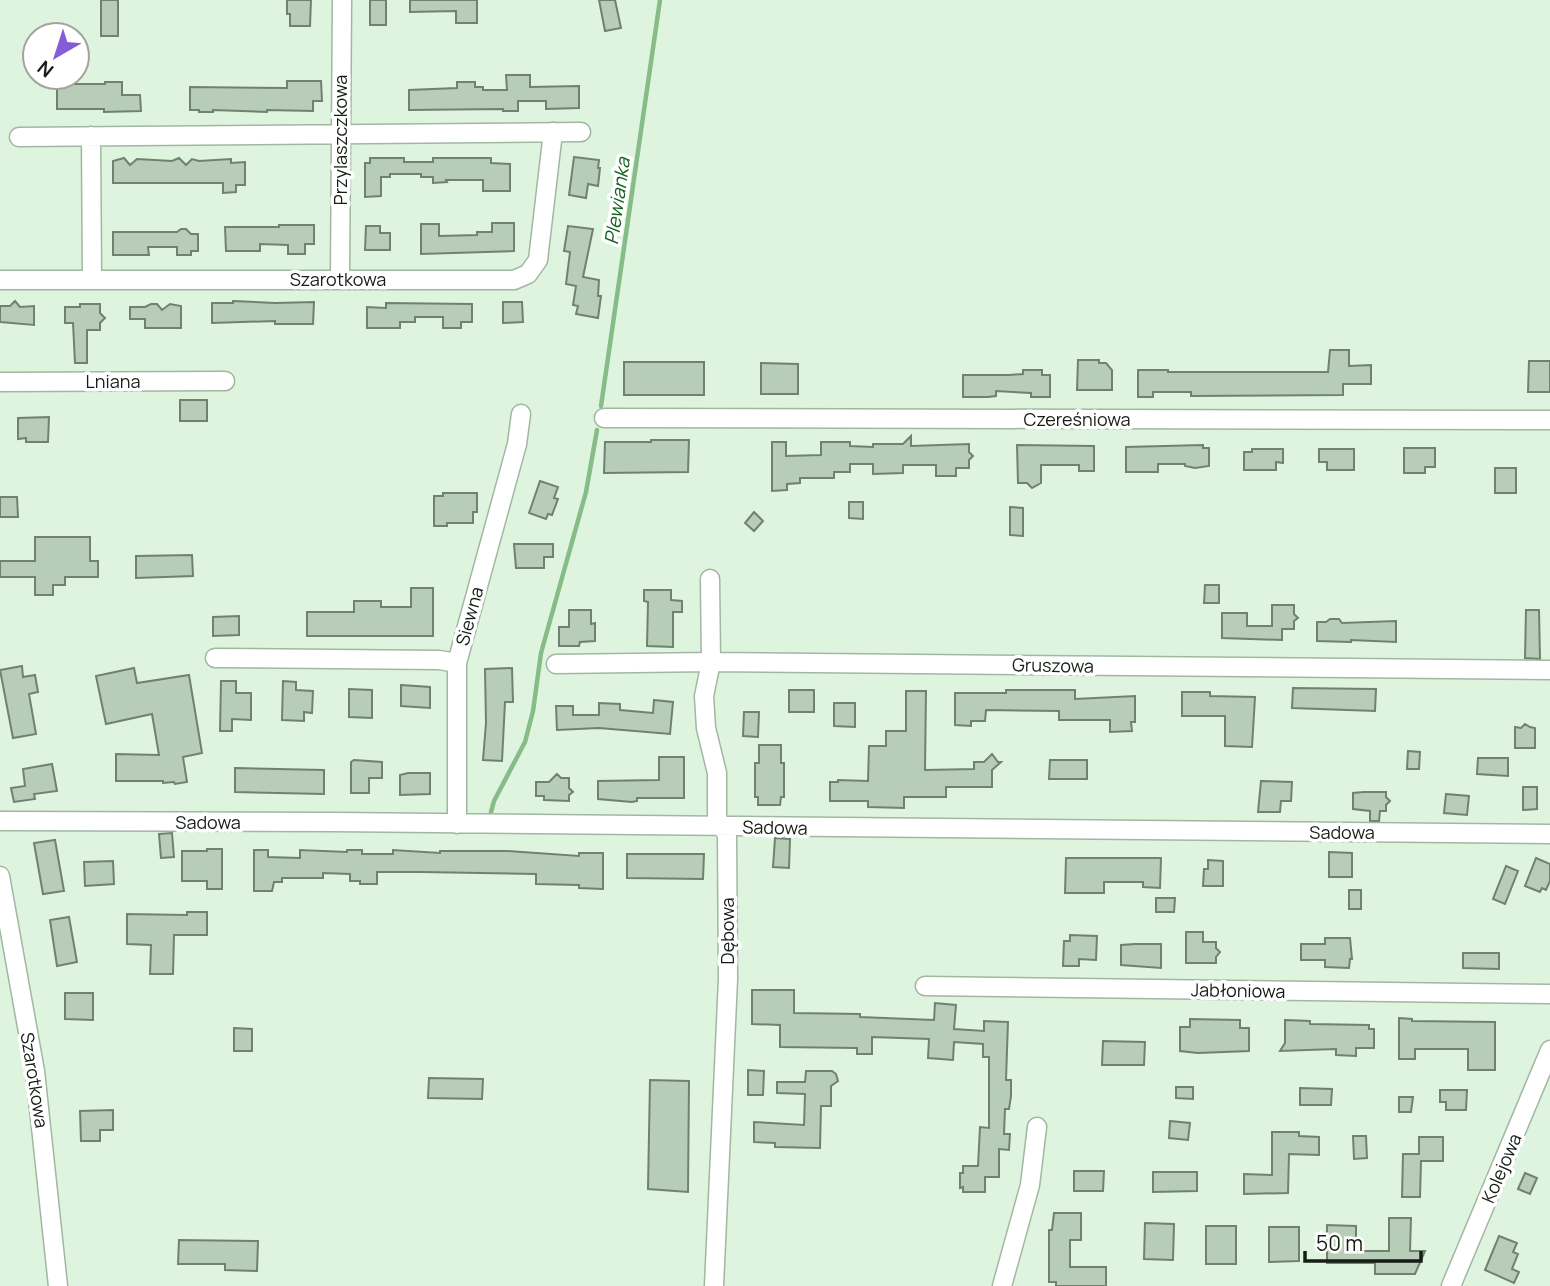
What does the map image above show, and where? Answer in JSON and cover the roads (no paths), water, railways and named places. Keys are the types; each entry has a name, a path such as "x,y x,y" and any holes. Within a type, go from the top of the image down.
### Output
{"street":[{"name":"Przylaszczkowa","path":"340,279 342,0"},
{"name":"Szarotkowa","path":"0,280 514,280 528,274 538,260 553,132"},
{"path":"19,137 581,132"},
{"path":"90,136 92,280"},
{"name":"Lniana","path":"0,382 225,381"},
{"name":"Siewna","path":"457,824 457,663 517,444 521,415"},
{"name":"Czereśniowa","path":"604,418 1550,420"},
{"name":"Dębowa","path":"710,579 711,662 704,696 706,728 718,773 717,818 727,835 728,979 715,1286"},
{"path":"215,658 439,660 457,663"},
{"name":"Gruszowa","path":"556,664 711,662 1550,670"},
{"name":"Sadowa","path":"0,821 1550,834"},
{"name":"Szarotkowa","path":"0,876 38,1093 58,1286"},
{"path":"0,980 19,981"},
{"name":"Jabłoniowa","path":"925,986 1550,994"},
{"name":"Kolejowa","path":"1451,1286 1550,1050"},
{"path":"1002,1286 1030,1185 1037,1127"}],"waterway":[{"name":"Plewianka","path":"601,406 660,0"},
{"name":"Plewianka","path":"491,812 494,801 525,742 533,711 541,653 586,492 597,430"}]}
